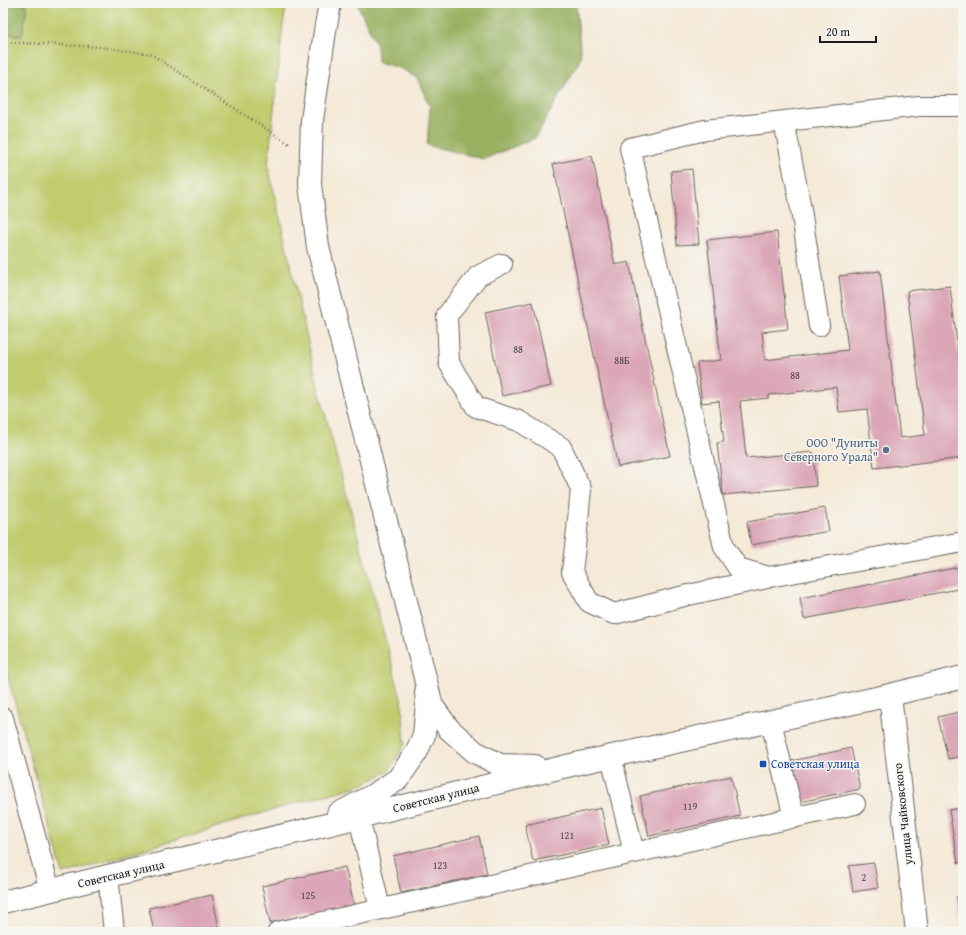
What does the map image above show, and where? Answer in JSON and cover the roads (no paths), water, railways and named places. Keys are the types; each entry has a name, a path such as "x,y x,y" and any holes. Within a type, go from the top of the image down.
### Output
{"main road":[{"path":"330,3 312,120 310,184 318,247 432,706 449,730 475,752 500,765 571,765"},
{"path":"310,829 377,793 398,779 416,753 424,734 427,704 426,677"},
{"name":"Советская улица","path":"3,902 571,765 890,695 963,677"},
{"name":"улица Чайковского","path":"890,695 917,932"}],"street":[{"path":"769,578 738,568 724,547 630,148 705,130 919,106 963,106"},
{"path":"784,121 800,203 819,326"},
{"path":"502,264 478,276 447,315 449,363 476,407 519,421 561,447 581,489 572,572 589,602 614,614 684,596 769,578 963,542"},
{"path":"3,718 50,891"},
{"path":"771,721 794,818"},
{"path":"611,756 634,853"},
{"path":"278,932 855,804"},
{"path":"359,817 380,910"},
{"path":"108,876 114,932"}],"place":[{"name":"ООО \"Дуниты Северного Урала\"","path":"886,450"},
{"name":"Советская улица","path":"763,764"}]}
